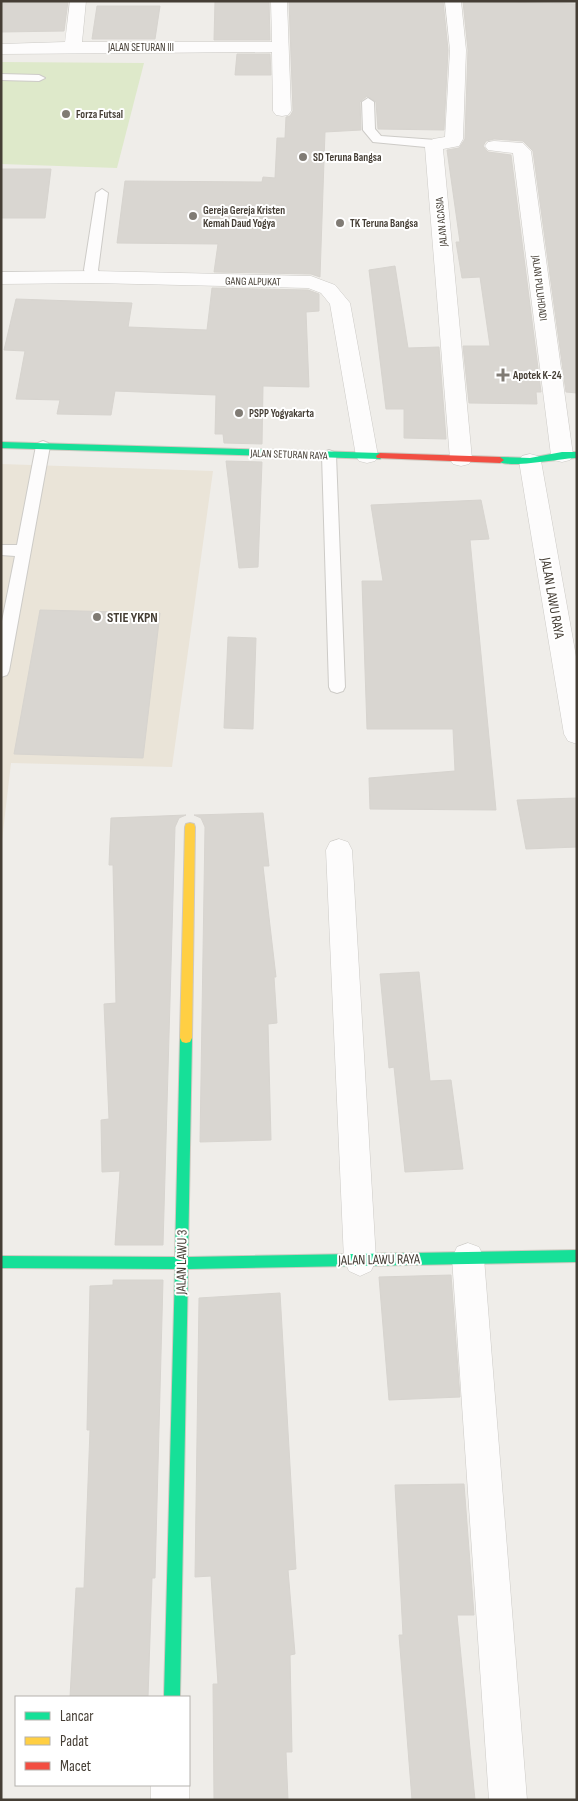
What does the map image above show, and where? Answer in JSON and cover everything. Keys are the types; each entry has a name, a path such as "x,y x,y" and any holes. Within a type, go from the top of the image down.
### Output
{"street":[{"path":"74,47 78,1"},
{"path":"279,1 282,111"},
{"path":"436,144 453,142 454,139 457,40 456,11 453,1"},
{"name":"JALAN SETURAN III","path":"1,49 281,47"},
{"name":"JALAN ACASIA","path":"436,144 434,147 462,459"},
{"name":"JALAN PULUHDADI","path":"494,146 517,147 522,151 569,455"},
{"name":"GANG ALPUKAT","path":"1,278 311,282 328,289 340,303 367,456"},
{"name":"JALAN SETURAN RAYA","path":"1,445 530,462 569,455"},
{"name":"JALAN LAWU RAYA","path":"530,462 577,734"},
{"name":"JALAN LAWU 3","path":"172,1696 190,827"},
{"path":"339,850 360,1260"},
{"name":"JALAN LAWU RAYA","path":"1,1262 181,1263 577,1256"},
{"path":"468,1258 508,1800"},
{"path":"170,1786 170,1800"}],"lane":[{"path":"1,78 38,78"},
{"path":"368,102 369,130 377,139 436,144"},
{"path":"94,278 91,270 102,193"},
{"path":"1,671 43,446"},
{"path":"329,455 336,687"},
{"path":"1,550 23,551"}],"shaded area":[{"name":"STIE YKPN","path":"1,464 213,471 172,767 11,763 1,849"}],"green space":[{"name":"Forza Futsal","path":"1,62 144,63 117,168 1,164"}],"building":[{"path":"1,1 68,1 64,31 1,32"},
{"path":"215,1 269,1 270,40 214,40"},
{"path":"289,1 443,1 448,50 444,130 378,129 376,102 367,96 360,102 361,130 325,132 320,277 311,274 214,272 218,244 117,243 125,181 262,182 263,177 275,178 277,138 285,138 286,117 290,116 293,111"},
{"path":"463,1 577,4 577,393 566,392 533,151 523,141 494,139 486,141 483,146 488,152 511,155 541,392 536,392 537,404 469,403 463,346 490,346 480,277 462,278 456,242 460,242 447,150 459,148 465,139 468,50"},
{"path":"97,6 160,6 155,39 92,39"},
{"path":"237,54 270,54 271,75 235,75"},
{"path":"1,169 51,169 45,218 1,218"},
{"path":"395,266 408,348 439,347 446,439 404,438 404,409 386,409 369,270"},
{"path":"212,288 308,290 319,294 319,311 306,312 309,387 263,386 262,444 224,443 223,434 215,434 216,395 115,391 111,415 57,414 60,400 16,399 25,351 4,350 16,299 132,303 128,327 207,330"},
{"path":"226,461 262,462 258,567 239,568"},
{"path":"481,500 489,539 470,540 496,810 370,809 369,778 455,771 453,729 367,729 362,581 383,581 371,505"},
{"path":"40,610 160,613 143,758 14,754"},
{"path":"228,637 256,638 253,729 224,728"},
{"path":"577,798 577,847 526,849 517,800"},
{"path":"263,813 269,866 263,866 276,977 274,977 277,1023 268,1024 271,1140 200,1142 205,827 201,818 194,815"},
{"path":"186,815 179,818 175,827 163,1245 115,1245 120,1171 102,1172 101,1120 109,1119 104,1004 116,1003 113,865 109,865 111,818"},
{"path":"419,972 430,1081 451,1080 463,1169 405,1172 394,1067 389,1068 380,974"},
{"path":"451,1275 460,1397 389,1400 379,1277"},
{"path":"113,1280 163,1280 155,1578 152,1578 148,1696 70,1696 76,1588 84,1588 90,1430 87,1430 90,1286 113,1285"},
{"path":"280,1293 296,1569 288,1570 295,1654 290,1655 292,1752 286,1752 288,1800 214,1800 213,1684 218,1684 211,1576 195,1577 199,1298"},
{"path":"464,1484 474,1615 457,1615 475,1800 412,1800 399,1635 403,1635 395,1485"}],"traffic: fast":[{"path":"1,445 380,456"},
{"path":"500,460 530,461 562,455 577,455"},
{"path":"172,1696 186,1038"},
{"path":"1,1262 181,1263 577,1256"}],"traffic: slow":[{"path":"186,1038 190,827"}],"traffic: jam":[{"path":"380,456 500,460"}],"place":[{"name":"Forza Futsal","path":"66,114"},
{"name":"SD Teruna Bangsa","path":"303,157"},
{"name":"Gereja Gereja Kristen Kemah Daud Yogya","path":"193,216"},
{"name":"TK Teruna Bangsa","path":"340,223"},
{"name":"Apotek K-24","path":"503,375"},
{"name":"PSPP Yogyakarta","path":"239,413"},
{"name":"STIE YKPN","path":"97,617"}]}
